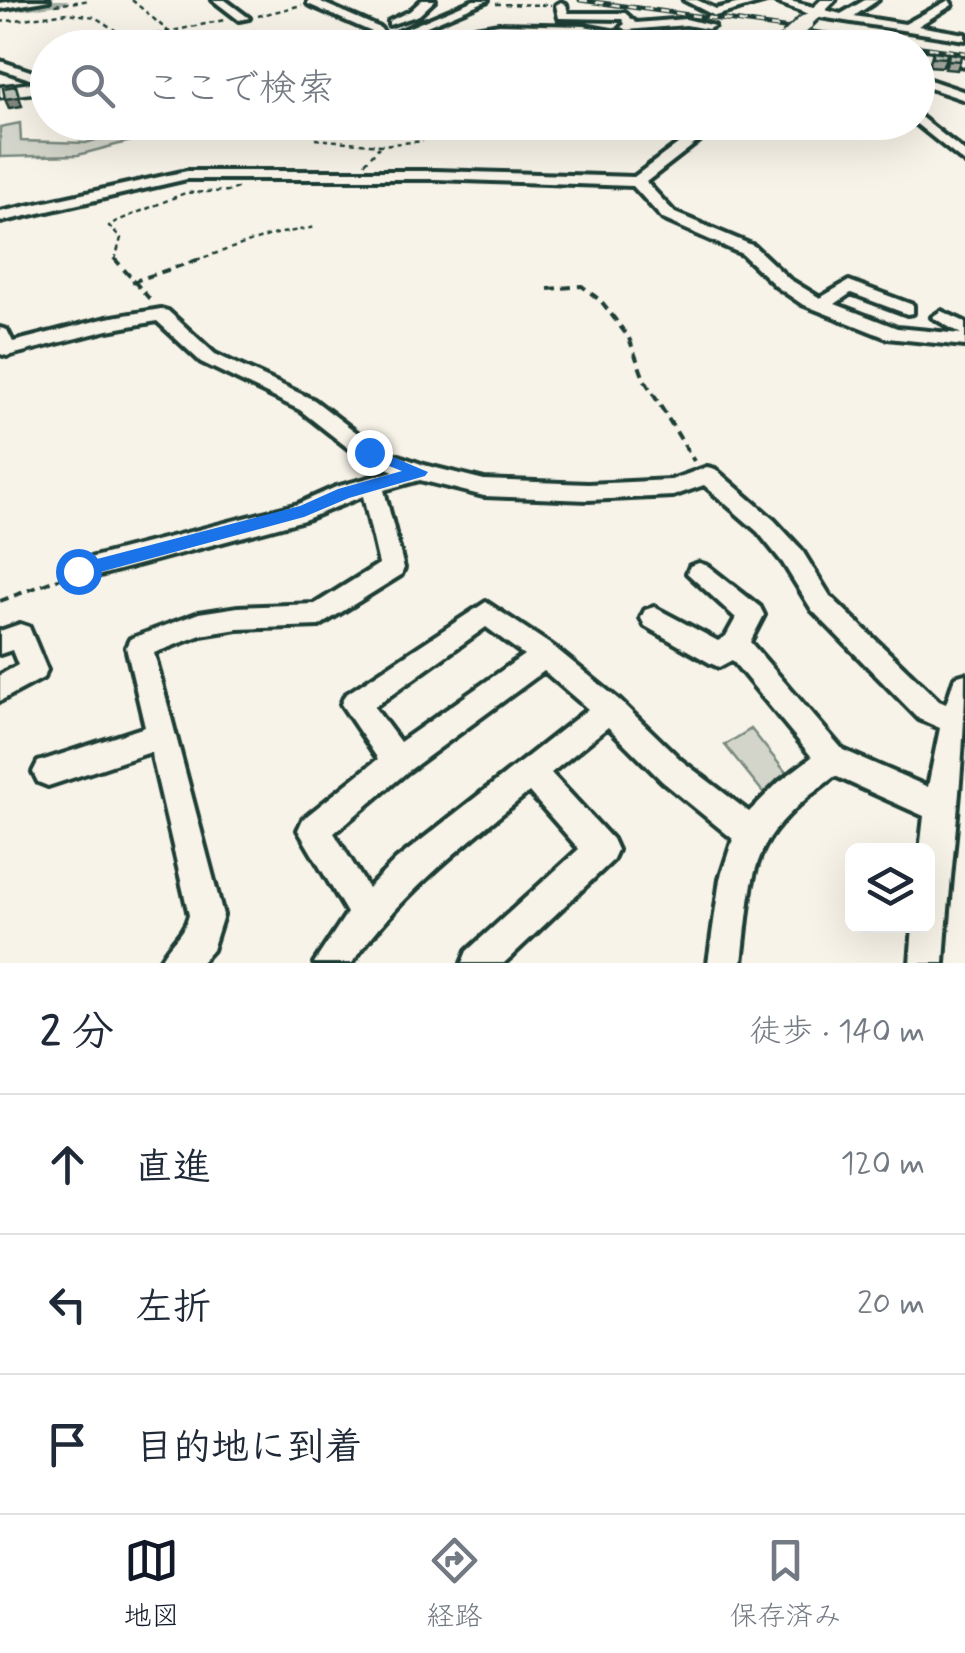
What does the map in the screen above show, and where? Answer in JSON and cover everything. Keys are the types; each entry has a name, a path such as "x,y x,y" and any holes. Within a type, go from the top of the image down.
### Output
{"main road":[{"path":"800,30 829,0"},
{"path":"0,92 30,86"}],"street":[{"path":"0,6 44,0"},
{"path":"218,0 243,18"},
{"path":"390,30 406,11 430,0"},
{"path":"406,30 483,0"},
{"path":"689,0 716,12 740,2 765,0"},
{"path":"776,0 810,18 842,18 906,30 942,1 965,7"},
{"path":"842,18 874,0"},
{"path":"315,1 364,30"},
{"path":"496,2 498,16 625,16 633,26"},
{"path":"472,30 563,17 590,30"},
{"path":"584,29 686,22 708,26"},
{"path":"935,33 965,37"},
{"path":"935,58 965,62"},
{"path":"0,65 30,76"},
{"path":"935,83 964,88"},
{"path":"935,136 965,159"},
{"path":"0,217 187,174 356,174 637,182 692,140"},
{"path":"637,182 669,216 748,250 783,283 821,306 894,334 965,340"},
{"path":"821,306 848,286 899,304"},
{"path":"3,342 161,316 208,358 307,405 369,452 420,472 484,488 588,492 673,488 707,475 766,526 792,556 821,603 929,710 961,704 938,806 926,963"},
{"path":"941,317 965,329"},
{"path":"78,571 304,511 344,494 420,472"},
{"path":"176,963 200,938 206,915 140,647 199,624 238,618 319,616 392,568 372,487"},
{"path":"654,618 719,655 735,644 751,615 699,574"},
{"path":"398,762 355,704 486,613 545,655 609,709 672,771 752,834"},
{"path":"0,643 20,635 33,670 0,689"},
{"path":"735,644 833,760 938,806"},
{"path":"366,914 314,830 398,762 545,655"},
{"path":"332,963 366,914 407,871 609,709"},
{"path":"48,772 160,736"},
{"path":"725,963 737,879 752,834 794,788 833,760"},
{"path":"479,963 601,850 532,774"}],"path":[{"path":"132,0 167,30"},
{"path":"175,30 315,1"},
{"path":"496,2 563,17"},
{"path":"0,22 68,14 95,17 115,30"},
{"path":"323,140 380,146 423,141"},
{"path":"356,174 380,146"},
{"path":"161,316 114,258 121,238 108,226 184,193 234,191 250,174"},
{"path":"132,282 271,236 316,227"},
{"path":"548,290 582,286 602,302 629,338 644,379 707,475"},
{"path":"0,602 78,571"}],"shaded area":[{"path":"20,123 21,141 135,140 78,155 0,157 0,127"},
{"path":"751,729 792,780 770,801 725,745"}],"building":[{"path":"935,51 947,53 946,58 935,57"},
{"path":"949,53 961,55 960,61 948,60"},
{"path":"16,86 19,97 5,99 3,88"}],"waterway":[{"path":"0,8 61,0"}],"railway":[{"path":"580,0 798,30"},
{"path":"935,49 965,53"}],"route":[{"path":"78,571 304,511 344,494 420,472 369,452"}]}
